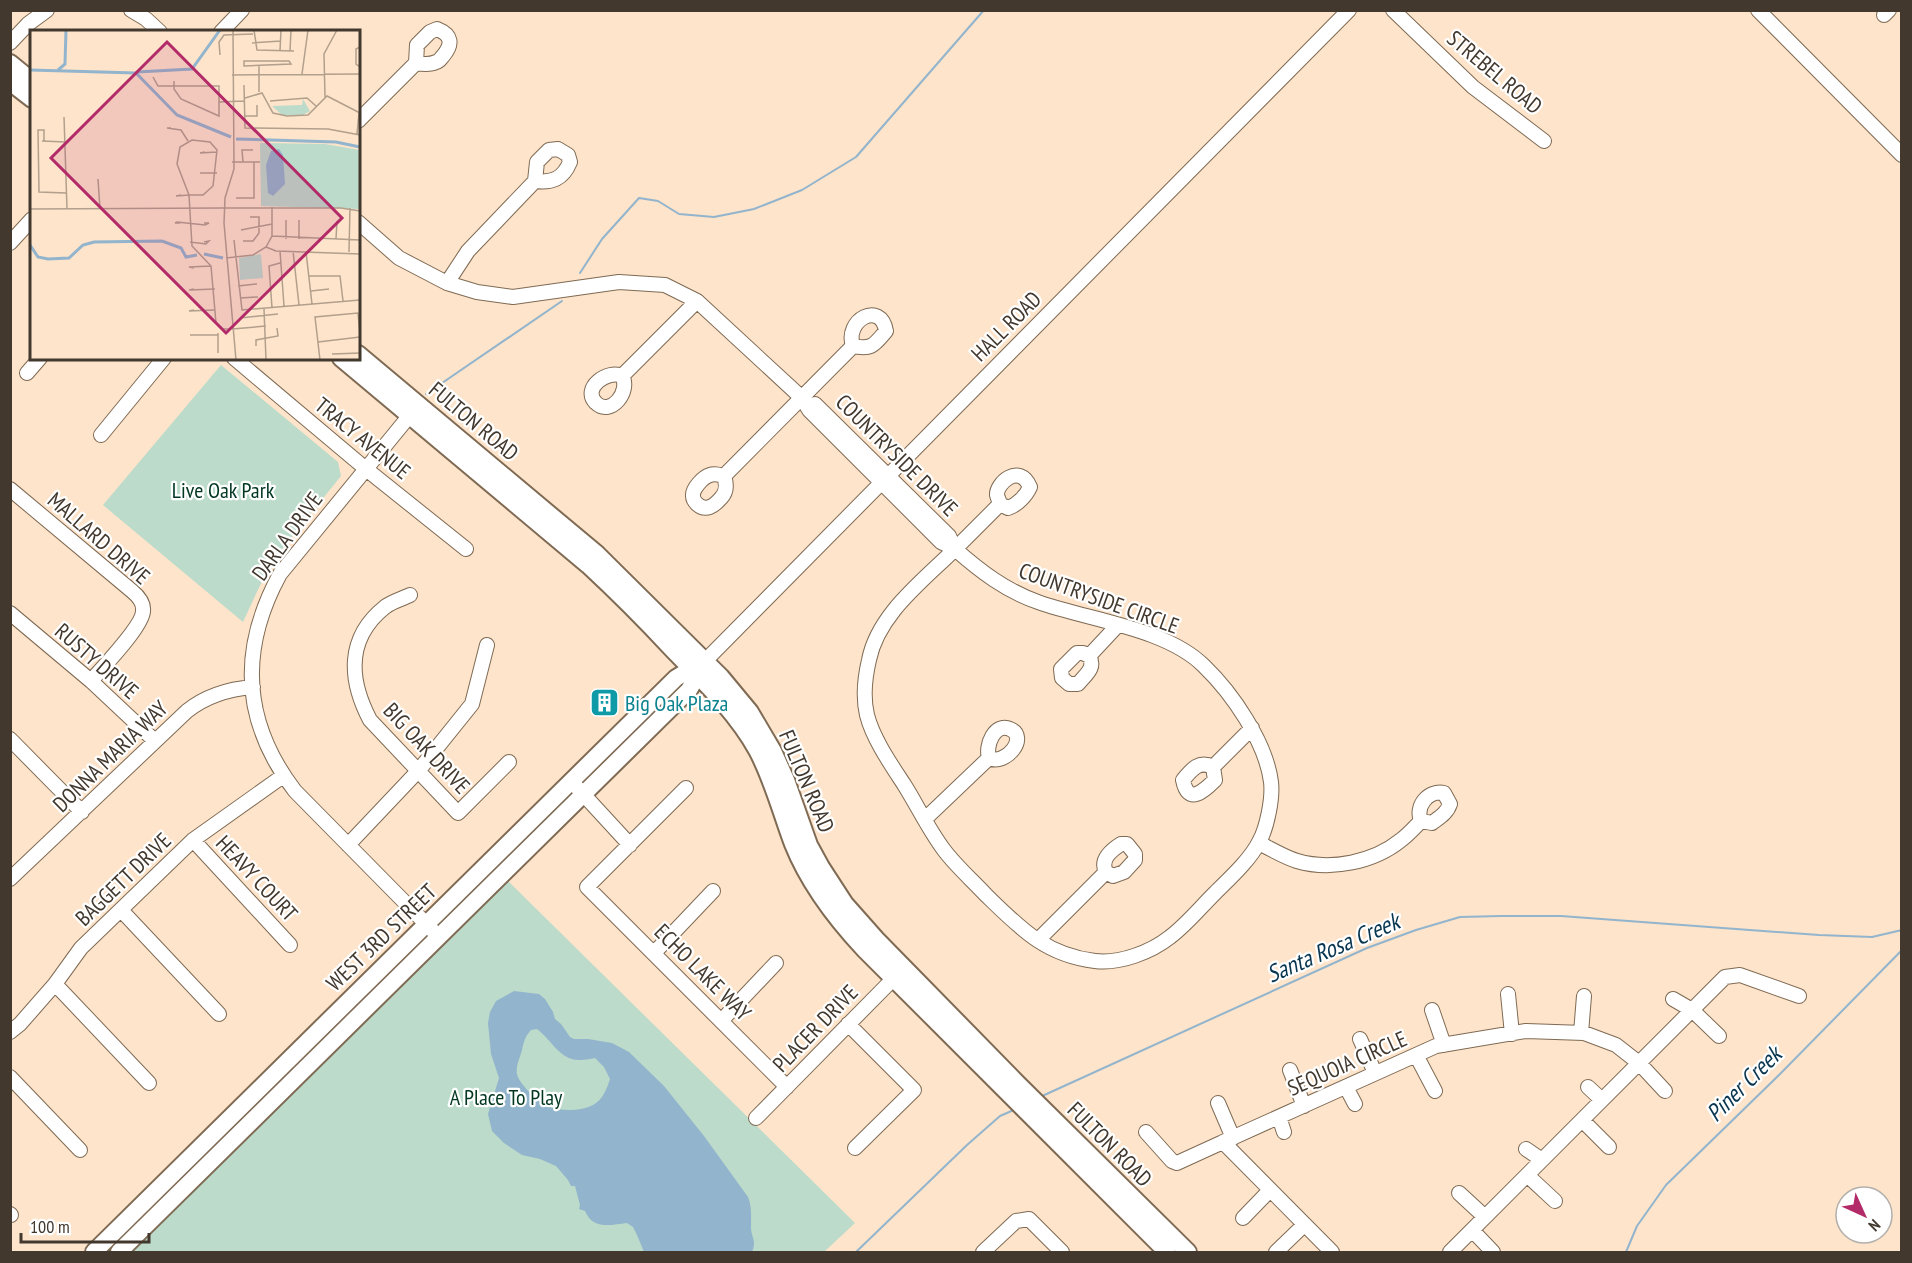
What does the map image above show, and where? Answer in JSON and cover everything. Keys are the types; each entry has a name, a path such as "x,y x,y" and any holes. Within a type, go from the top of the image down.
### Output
{"main road":[{"path":"10,63 30,79"},
{"path":"10,82 30,97"},
{"name":"FULTON ROAD","path":"360,356 414,410 588,565 698,668 740,699 770,743 809,845 835,891 899,972 1049,1124 1167,1252"},
{"name":"FULTON ROAD","path":"344,360 414,410"},
{"name":"WEST 3RD STREET","path":"118,1252 439,937 676,678 698,668"},
{"name":"WEST 3RD STREET","path":"94,1252 426,925 577,788"},
{"name":"FULTON ROAD","path":"1049,1124 1188,1252"}],"street":[{"path":"10,29 26,17 47,10"},
{"path":"131,10 158,30"},
{"path":"223,30 242,10"},
{"name":"HALL ROAD","path":"698,668 1349,10"},
{"name":"STREBEL ROAD","path":"1393,10 1473,87 1544,141"},
{"path":"1758,10 1902,156"},
{"path":"10,43 26,17"},
{"path":"360,120 416,63"},
{"path":"447,283 468,251 535,181"},
{"path":"10,243 30,221"},
{"name":"COUNTRYSIDE DRIVE","path":"360,224 399,258 447,283 477,292 513,297 619,282 665,285 697,301 802,398 809,410 885,480 941,542 955,549"},
{"path":"622,376 697,301"},
{"path":"724,476 853,346"},
{"path":"27,374 38,360"},
{"path":"101,435 162,360"},
{"name":"TRACY AVENUE","path":"236,360 466,549"},
{"name":"DARLA DRIVE","path":"414,410 289,561 271,590 258,623 254,642 253,687 260,730 274,763 283,776 295,791 439,937"},
{"name":"MALLARD DRIVE","path":"10,489 132,591 142,603 143,614 138,625 91,681"},
{"path":"955,549 1000,504"},
{"name":"COUNTRYSIDE CIRCLE","path":"955,549 979,570 1005,587 1034,601 1117,626 1169,642 1203,665 1224,689 1252,728 1267,761 1272,785 1266,824 1259,843 1239,868 1170,937 1135,956 1097,961 1049,948 1016,925 945,851 872,729 867,716 866,676 872,646 879,630 892,612 955,549"},
{"name":"BIG OAK DRIVE","path":"410,595 386,606 367,625 358,644 354,663 354,683 370,720 458,813 509,762"},
{"name":"RUSTY DRIVE","path":"10,614 91,681 155,741"},
{"path":"1089,656 1117,626"},
{"path":"348,845 419,770 472,704 487,645"},
{"name":"DONNA MARIA WAY","path":"11,879 179,717 203,700 227,690 253,687"},
{"path":"1213,767 1252,728"},
{"path":"10,739 82,812"},
{"path":"926,819 989,758"},
{"name":"BAGGETT DRIVE","path":"10,1032 20,1024 55,984 81,948 193,840 283,776"},
{"path":"577,788 630,845 686,788"},
{"path":"1259,843 1298,861 1335,865 1371,857 1387,849 1400,841 1421,821"},
{"name":"HEAVY COURT","path":"193,840 290,945"},
{"name":"ECHO LAKE WAY","path":"630,845 587,887 787,1086"},
{"path":"1038,940 1106,872"},
{"path":"654,953 713,891"},
{"path":"121,910 219,1014"},
{"path":"722,1020 776,963"},
{"name":"PLACER DRIVE","path":"756,1118 899,972"},
{"path":"1450,1252 1725,977 1740,975 1799,996"},
{"path":"55,984 149,1083"},
{"path":"1508,994 1512,1034"},
{"path":"1581,1033 1584,996"},
{"path":"1672,999 1692,1010 1719,1036"},
{"path":"1432,1010 1444,1045"},
{"path":"848,1024 914,1090 855,1148"},
{"name":"SEQUOIA CIRCLE","path":"1146,1132 1172,1161 1177,1163 1436,1046 1526,1031 1581,1033 1616,1046 1638,1063 1665,1091"},
{"path":"1360,1039 1376,1073"},
{"path":"1416,1055 1435,1091"},
{"path":"1290,1070 1304,1106"},
{"path":"10,1077 80,1150"},
{"path":"1346,1087 1355,1104"},
{"path":"1588,1087 1602,1100"},
{"path":"1218,1103 1228,1140 1270,1190 1332,1252"},
{"path":"1279,1117 1284,1132"},
{"path":"1582,1120 1609,1146"},
{"path":"1526,1149 1542,1161"},
{"path":"1527,1175 1556,1201"},
{"path":"1243,1218 1270,1190"},
{"path":"1459,1193 1485,1217"},
{"path":"983,1252 1016,1221 1029,1219 1062,1252"},
{"path":"1276,1252 1304,1225"},
{"path":"1472,1230 1492,1252"}],"green space":[{"name":"Live Oak Park","path":"221,365 338,462 341,476 270,564 243,622 103,505"},
{"name":"A Place To Play","path":"507,880 855,1223 824,1252 129,1252"}],"water":[{"path":"514,991 539,994 545,999 555,1019 570,1037 612,1043 629,1052 664,1086 748,1197 754,1242 752,1252 644,1252 633,1227 627,1223 597,1224 588,1217 585,1211 579,1209 575,1186 571,1186 556,1166 522,1155 504,1143 492,1131 488,1114 499,1078 491,1054 488,1023 490,1012 496,1001","holes":["537,1029 556,1049 567,1057 580,1060 595,1058 604,1067 610,1079 604,1094 596,1103 576,1110 552,1108 540,1102 523,1085 517,1071 525,1039 531,1030"]}],"waterway":[{"path":"580,273 602,239 639,198 658,201 679,214 714,217 754,209 802,190 856,157 984,10"},
{"path":"426,394 562,301"},
{"name":"Santa Rosa Creek","path":"1040,1097 1367,948 1460,917 1561,916 1872,937 1902,930"},
{"name":"Piner Creek","path":"1626,1252 1637,1226 1666,1185 1902,950"},
{"name":"Santa Rosa Creek","path":"856,1252 967,1145 1000,1116 1016,1109"}],"place":[{"name":"Big Oak Plaza","path":"604,703"}]}
